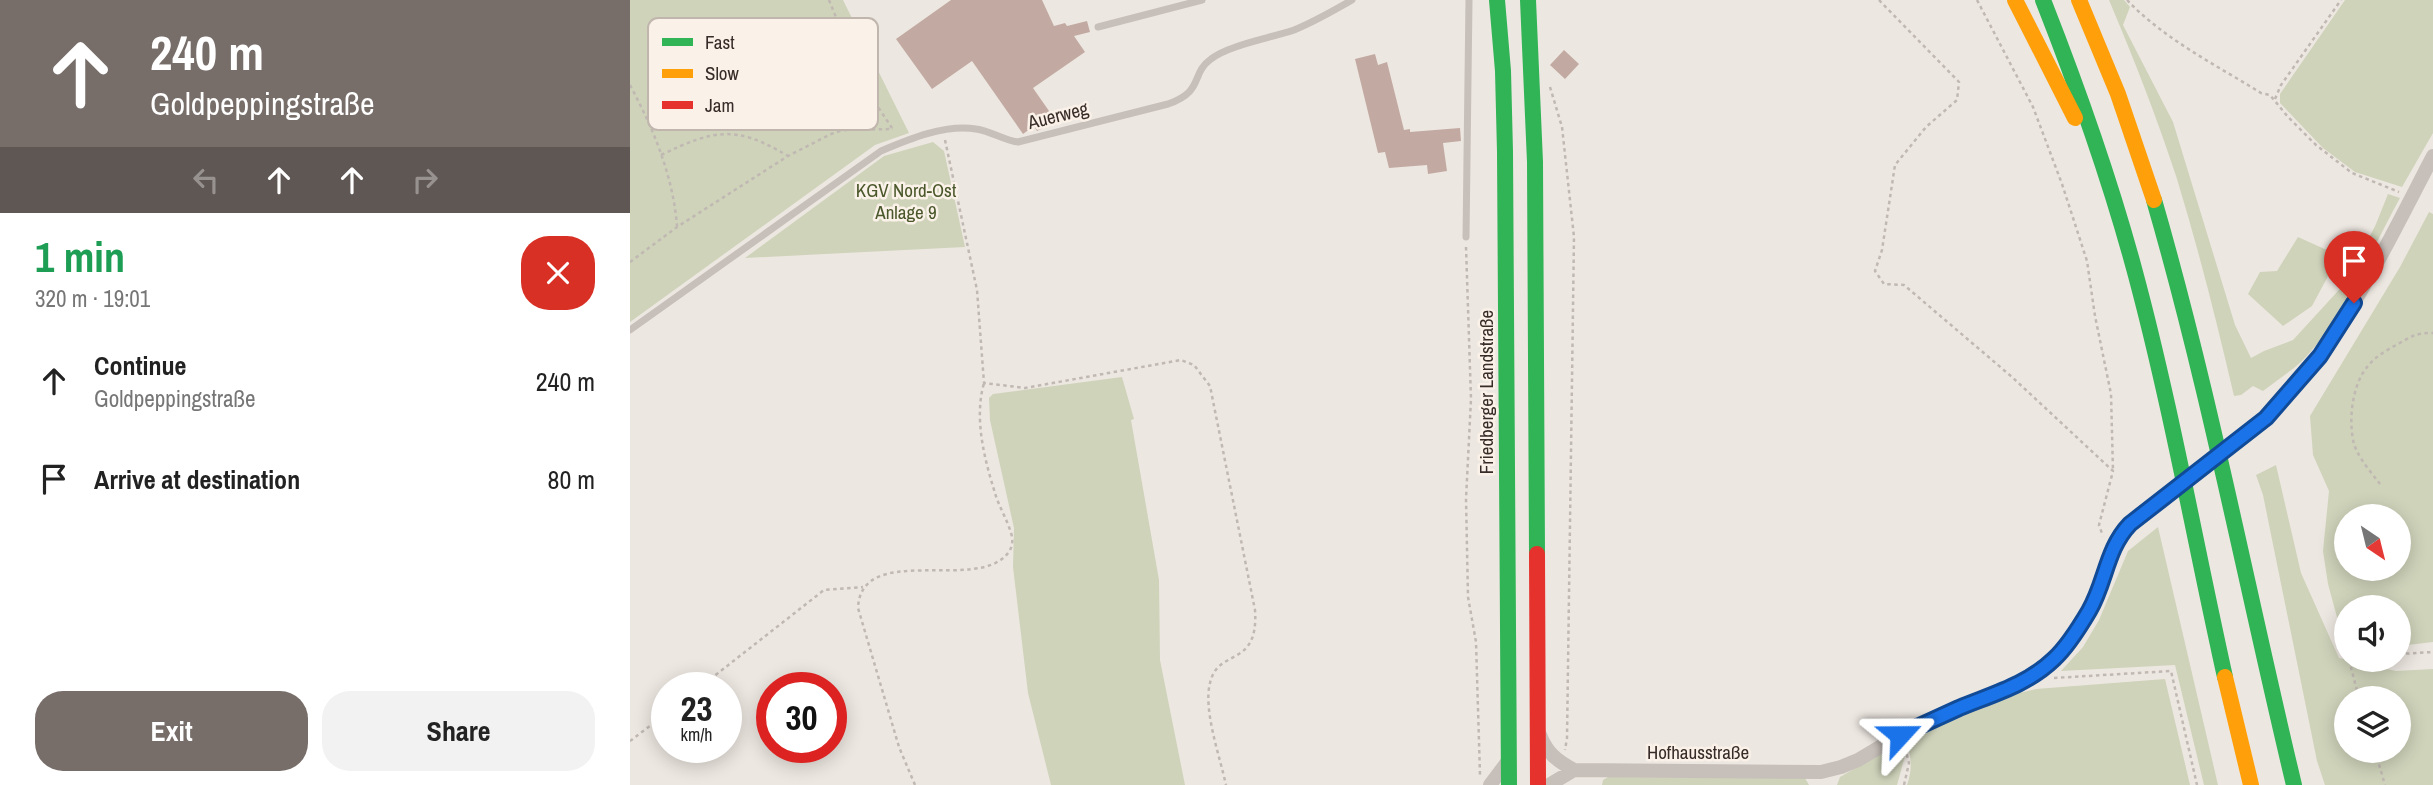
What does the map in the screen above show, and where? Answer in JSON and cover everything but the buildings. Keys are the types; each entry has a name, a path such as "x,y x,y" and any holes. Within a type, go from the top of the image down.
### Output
{"main road":[{"name":"Friedberger Landstraße","path":"1497,0 1503,71 1505,152 1509,785"},
{"path":"1528,0 1535,162 1538,785"},
{"path":"2015,0 2110,187"},
{"path":"2043,0 2072,71 2136,272 2231,707 2251,785"},
{"path":"2079,0 2102,49 2129,119 2178,278 2270,694 2294,785"}],"street":[{"name":"Hofhausstraße","path":"1568,767 1823,778 1900,735 2027,680 2056,658 2079,628 2098,592 2109,556 2121,534 2155,504 2250,432 2297,383 2338,330 2433,156"},
{"path":"1538,731 1545,747 1568,767 1549,785"},
{"path":"1490,785 1508,761"}],"lane":[{"path":"1098,27 1202,0"},
{"name":"Auerweg","path":"630,330 881,151 943,130 973,128 1018,142 1181,100 1190,92 1204,65 1211,59 1223,52 1296,29 1352,0"},
{"path":"1466,237 1469,0"}],"path":[{"path":"829,0 836,18"},
{"path":"1879,0 1959,82 1957,100 1926,127 1895,165 1882,250 1875,271 1884,284 1904,285 2012,377 2113,471"},
{"path":"1978,0 2033,107 2087,261 2111,394 2113,471 2099,525 2109,556"},
{"path":"2127,0 2138,12 2172,37 2275,100 2316,145 2352,173 2412,195"},
{"path":"2275,100 2281,85 2341,0"},
{"path":"1549,83 1562,127 1574,237 1568,767"},
{"path":"630,85 648,118"},
{"path":"878,108 901,143"},
{"path":"653,130 675,198 677,227"},
{"path":"630,262 677,227 788,156 831,134 843,130 892,130"},
{"path":"719,672 824,590 863,587 880,577 906,570 978,569 992,565 1009,552 1012,546 1011,534 995,494 982,441 978,403 984,383 976,290 943,130"},
{"path":"662,155 690,141 726,132 762,141 788,156"},
{"path":"1466,237 1471,399 1466,499 1468,597 1476,642 1480,785"},
{"path":"2381,484 2365,465 2354,444 2351,414 2357,388 2366,368 2381,354 2416,333 2433,333"},
{"path":"984,383 1025,388 1181,360 1194,365 1210,386 1256,626 1254,640 1247,649 1219,666 1210,681 1209,708 1226,785"},
{"path":"863,587 859,594 858,608 899,747 915,785"},
{"path":"2411,653 2433,652"},
{"path":"2027,680 2171,671 2197,785"},
{"path":"630,741 651,725"},
{"path":"1900,735 1909,763 1907,779 1903,785"},
{"path":"2379,763 2385,785"}],"green space":[{"path":"630,0 843,0 852,18 648,18 648,130 878,130 878,71 909,133 875,145 630,322"},
{"path":"2109,0 2124,0 2130,7 2123,25 2173,122 2235,325 2251,358 2293,340 2348,280 2388,194 2400,198 2356,283 2330,326 2302,361 2263,391 2253,386 2241,395 2234,396 2177,179"},
{"path":"2345,0 2433,0 2433,133 2402,187 2355,172 2323,148 2280,103 2280,94"},
{"name":"KGV Nord-Ost Anlage 9","path":"933,142 944,151 965,247 745,258 884,156"},
{"path":"2429,212 2433,214 2433,642 2411,645 2411,595 2334,595 2334,606 2323,551 2329,491 2313,455 2310,416 2400,267"},
{"path":"2298,237 2329,251 2334,265 2312,306 2283,326 2248,294 2260,272 2277,271"},
{"path":"1122,377 1134,419 1131,420 1159,580 1160,660 1185,785 1051,785 1028,693 1013,567 1014,528 990,420 989,398 993,394"},
{"path":"2276,465 2301,573 2334,647 2334,672 2411,672 2433,669 2433,785 2325,785 2317,761 2263,495 2256,475"},
{"path":"2158,527 2218,785 2204,785 2175,665 2061,671 2083,647 2099,620 2128,551"},
{"path":"2165,679 2190,785 1907,785 1911,762 1906,740 2011,695 2036,689"},
{"path":"1898,744 1905,756 1897,785 1837,785 1840,777"},
{"path":"1608,777 1805,778 1809,785 1602,785 1603,780"}],"traffic: fast":[{"path":"1497,0 1503,71 1505,152 1509,785"},
{"path":"1528,0 1535,162 1537,554"},
{"path":"2043,0 2093,134 2135,272 2171,423 2225,677"},
{"path":"2154,200 2211,418 2294,785"}],"traffic: slow":[{"path":"2015,0 2075,118"},
{"path":"2079,0 2118,94 2154,200"},
{"path":"2225,677 2251,785"}],"traffic: jam":[{"path":"1537,554 1538,785"}],"route":[{"path":"1900,735 2012,688 2056,658 2091,607 2109,556 2121,534 2130,524 2266,418 2320,356 2354,303"}]}
